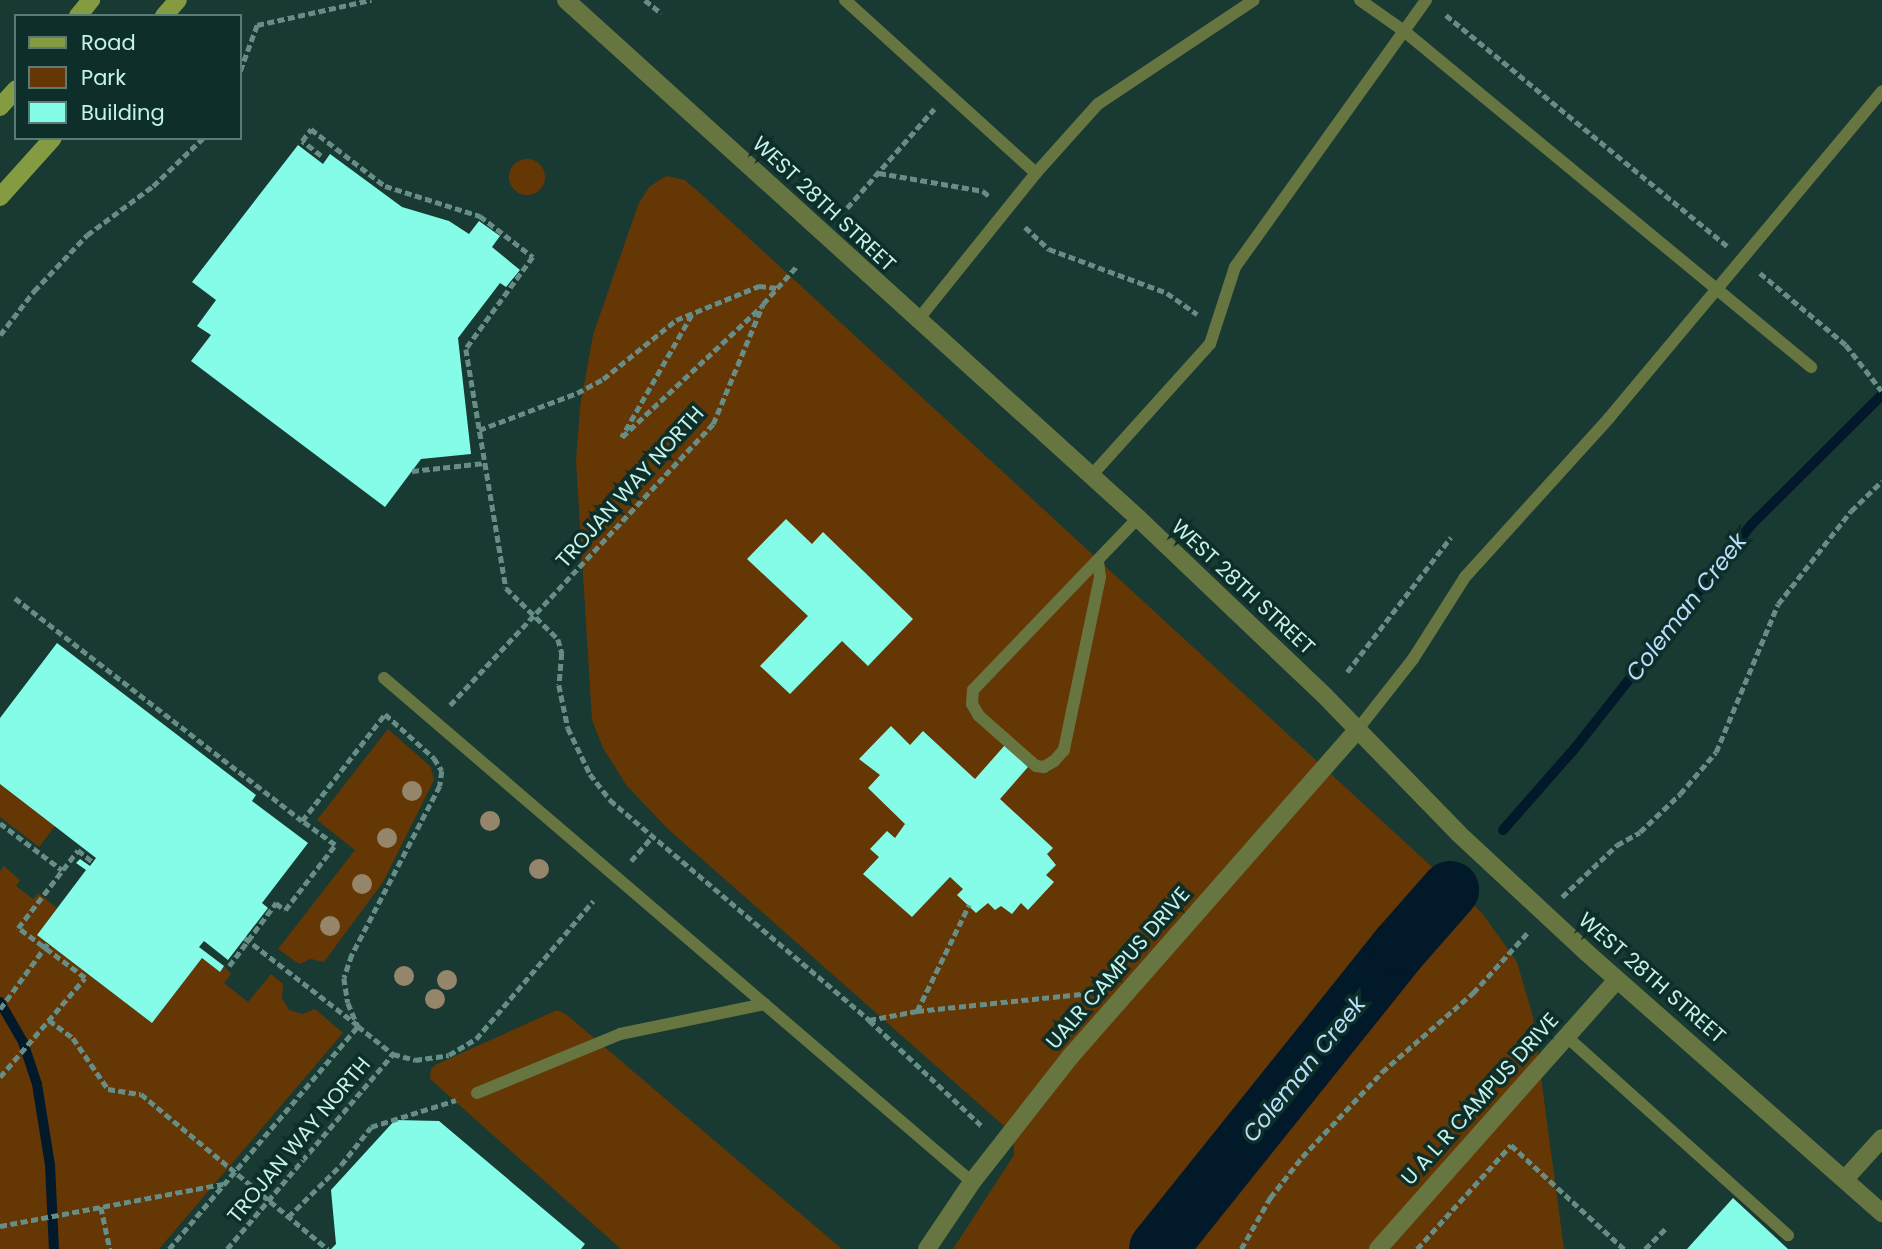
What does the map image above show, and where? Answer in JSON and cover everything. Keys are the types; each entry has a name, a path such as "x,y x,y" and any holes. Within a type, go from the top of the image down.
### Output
{"main road":[{"path":"80,14 92,0"},
{"path":"166,14 178,0"},
{"path":"0,107 14,91"},
{"path":"0,197 51,140"}],"street":[{"name":"WEST 28TH STREET","path":"566,0 917,321 1138,518 1358,729 1458,833 1617,979 1882,1213"},
{"name":"UALR CAMPUS DRIVE","path":"927,1249 972,1182 1070,1057 1358,729"},
{"name":"U A L R CAMPUS DRIVE","path":"1378,1249 1617,979"},
{"path":"1845,1180 1882,1138"}],"lane":[{"path":"845,0 946,95 1036,173"},
{"path":"917,321 1036,173 1098,104 1254,0"},
{"path":"1360,0 1404,31 1811,367"},
{"path":"1091,476 1210,344 1235,267 1426,0"},
{"path":"1358,729 1413,659 1447,603 1480,561 1609,418 1882,91"},
{"path":"1098,561 1100,577 1064,750 1044,767 1036,766 979,716 972,704 973,690 1138,518"},
{"path":"384,678 972,1182"},
{"path":"477,1093 620,1034 765,1004"},
{"path":"1566,1037 1788,1235"}],"path":[{"path":"242,66 257,25 370,0"},
{"path":"645,0 661,13"},
{"path":"1446,15 1728,246"},
{"path":"847,208 946,95"},
{"path":"321,156 302,141 311,129 385,186 480,216 533,257 466,349 506,588 554,634 561,646 559,685 564,713 581,759 610,800 869,1020 982,1126"},
{"path":"0,335 34,291 87,235 153,186 201,140"},
{"path":"878,173 983,191 995,201"},
{"path":"1024,227 1049,249 1167,293 1198,315 1202,304"},
{"name":"TROJAN WAY NORTH","path":"450,705 713,424 764,304 796,267"},
{"path":"1760,273 1846,345 1882,391"},
{"path":"479,430 577,393 603,379 673,322 759,286 778,288"},
{"path":"692,314 622,437 764,304"},
{"path":"412,471 485,463"},
{"path":"1568,892 1617,845 1640,832 1680,794 1716,752 1778,604 1851,511 1882,481"},
{"path":"1347,672 1451,537"},
{"path":"15,598 335,845 285,910 276,904 246,940 229,966"},
{"name":"TROJAN WAY NORTH","path":"227,1249 393,1054 373,1041 358,1026 348,1003 344,978 352,955 442,779 439,765 385,714 302,821"},
{"path":"0,823 62,870"},
{"path":"630,862 653,836"},
{"path":"0,1077 85,978 18,928 78,850 93,862"},
{"path":"393,1054 415,1060 449,1055 476,1039 593,901"},
{"path":"917,1011 969,905"},
{"path":"1241,1249 1270,1198 1302,1157 1382,1072 1473,993 1528,932"},
{"path":"246,940 358,1026"},
{"path":"0,1009 48,943"},
{"path":"869,1020 917,1011 1091,993"},
{"path":"49,1020 73,1038 108,1089 141,1094 328,1249"},
{"name":"TROJAN WAY NORTH","path":"169,1249 358,1026"},
{"path":"288,1217 341,1165 371,1127 477,1093"},
{"path":"1417,1249 1511,1145 1624,1249"},
{"path":"0,1226 224,1184"},
{"path":"101,1207 110,1249"},
{"path":"1645,1249 1666,1228"}],"green space":[{"path":"527,159 540,164 545,177 540,190 527,195 514,190 509,177 514,164"},
{"path":"666,176 685,180 701,194 1482,913 1517,962 1533,1017 1564,1249 953,1249 1014,1155 1013,1134 668,829 627,786 603,748 592,720 576,461 580,407 593,335 638,205 649,187"},
{"path":"388,729 431,767 434,780 383,882 324,962 311,959 299,964 278,949 355,850 317,820"},
{"path":"0,784 55,826 39,847 0,817"},
{"path":"4,866 20,880 16,886 33,899 38,893 57,908 37,935 152,1023 202,958 220,972 224,966 231,974 224,983 248,1002 271,974 283,984 282,998 289,1010 302,1014 315,1009 343,1033 159,1249 0,1249 0,871"},
{"path":"557,1010 567,1015 842,1249 621,1249 430,1079 431,1069 435,1065"}],"building":[{"path":"298,145 323,164 330,154 402,207 449,221 469,234 479,221 500,236 492,247 520,270 506,287 500,283 458,338 471,454 421,459 385,507 191,361 211,335 197,326 216,300 192,282"},
{"path":"786,519 812,544 823,532 913,619 868,666 842,641 790,694 760,666 808,616 747,559"},
{"path":"57,643 256,795 252,801 308,843 262,903 268,908 228,960 204,941 199,947 224,966 220,972 202,958 152,1023 37,935 86,870 76,863 80,859 90,866 96,858 0,784 0,718"},
{"path":"891,726 910,745 923,731 975,779 1005,745 1028,767 1000,799 1053,848 1047,854 1056,865 1046,875 1054,882 1028,910 1021,903 1012,914 1001,906 995,910 988,903 976,913 957,895 963,889 950,877 912,917 863,874 879,857 870,849 887,831 895,838 905,824 868,788 880,775 859,759"},
{"path":"395,1120 439,1121 585,1244 581,1249 331,1249 336,1244 331,1190"},
{"path":"1733,1198 1788,1249 1687,1249"}],"waterway":[{"name":"Coleman Creek","path":"1503,830 1575,748 1751,525 1882,395"},
{"name":"Coleman Creek","path":"1158,1249 1400,947 1450,890"},
{"path":"0,1002 23,1042 37,1084 50,1165 54,1249"}]}
